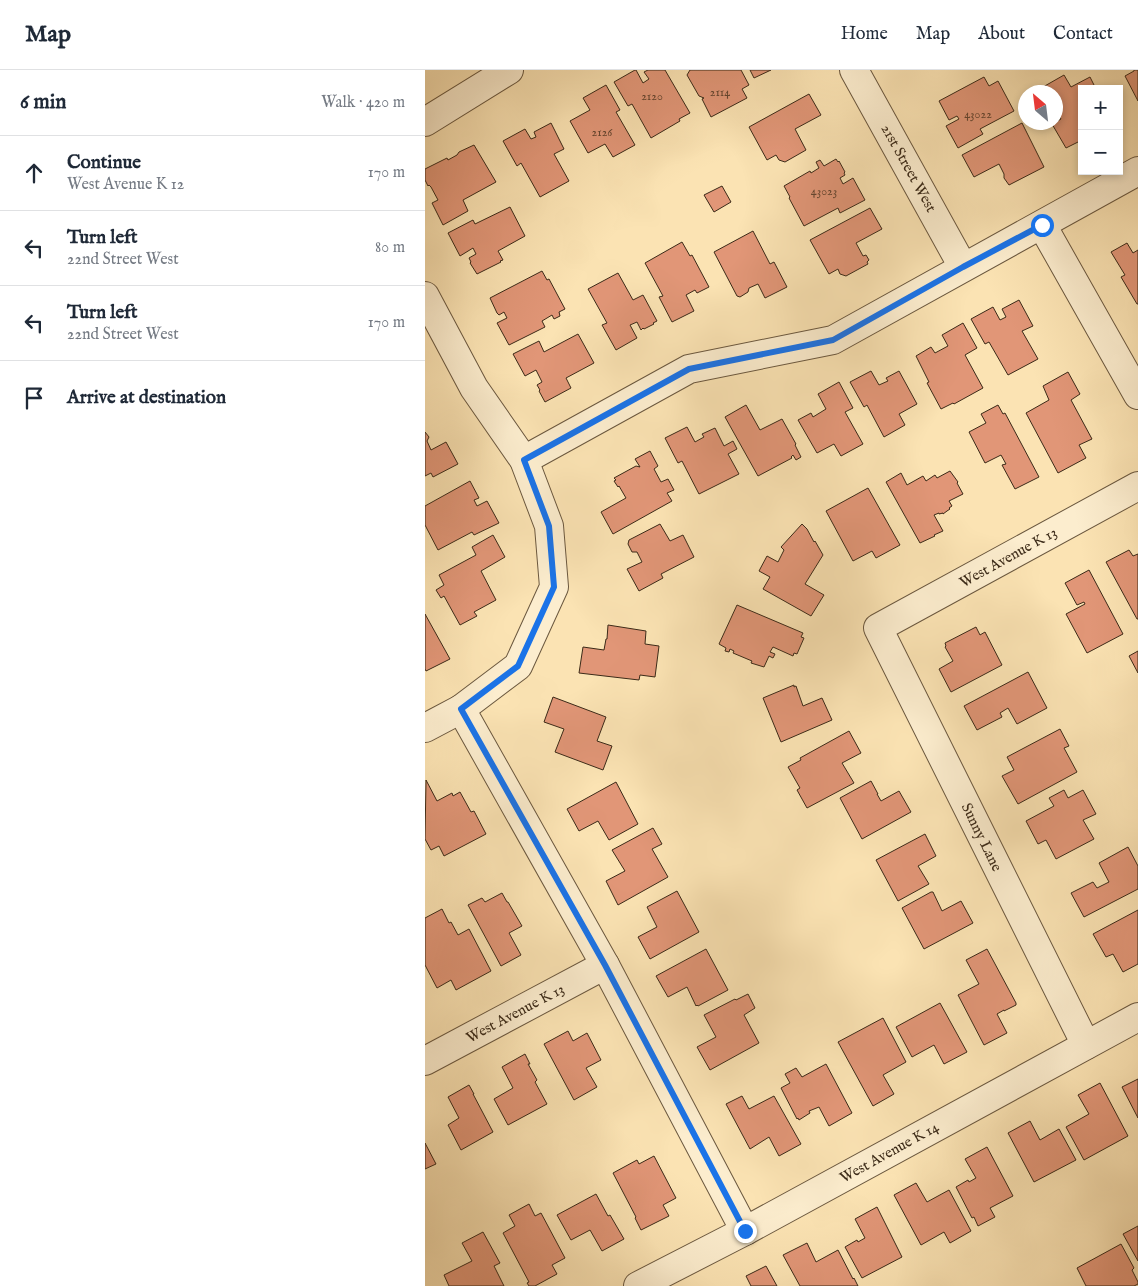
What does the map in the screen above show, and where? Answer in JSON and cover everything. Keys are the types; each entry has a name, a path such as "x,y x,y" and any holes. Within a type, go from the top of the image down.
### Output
{"street":[{"path":"425,122 509,70"},
{"name":"21st Street West","path":"854,70 963,267"},
{"path":"524,460 689,369 833,340 1138,172"},
{"path":"1042,225 1138,395"},
{"path":"425,296 474,388 524,460 549,526 554,587 518,666 461,709 425,728"},
{"name":"West Avenue K 13","path":"879,628 1138,486"},
{"name":"Sunny Lane","path":"879,628 1086,1045"},
{"path":"461,709 605,965 745,1231"},
{"name":"West Avenue K 13","path":"425,1062 605,965"},
{"name":"West Avenue K 14","path":"638,1286 745,1231 1138,1017"}],"building":[{"path":"635,70 643,83 649,79 644,72 648,70 665,70 690,113 651,138 632,104 628,106 614,82"},
{"path":"690,70 741,70 749,85 742,89 747,98 711,117 702,99 704,98 699,96 687,75"},
{"path":"750,70 771,70 754,78"},
{"path":"1134,70 1138,70 1138,101 1125,76"},
{"path":"1064,75 1071,87 1090,77 1094,85 1078,85 1078,142 1066,148 1056,130 1063,130 1063,85 1046,85"},
{"path":"984,77 989,86 998,81 1014,111 980,129 983,134 958,148 946,126 959,119 957,116 949,120 939,101"},
{"path":"606,85 620,110 616,112 635,145 613,157 605,144 588,153 570,121 590,110 583,98"},
{"path":"809,94 821,115 795,129 806,150 785,162 779,160 776,155 767,160 749,127"},
{"path":"551,123 564,149 554,154 569,181 540,197 521,163 517,166 503,141 525,129 531,139 536,137 534,132"},
{"path":"1018,125 1018,130 1026,130 1044,167 1009,185 1004,178 999,164 974,177 962,155"},
{"path":"474,145 496,182 463,200 468,211 443,225 432,203 438,200 425,180 425,169 447,158 448,160"},
{"path":"836,159 845,172 845,175 840,178 843,184 853,178 865,200 840,213 838,208 804,226 784,186 819,168 816,162 820,160 824,166"},
{"path":"722,186 731,202 714,212 704,195"},
{"path":"510,207 525,236 498,251 503,260 501,262 477,274 469,258 476,254 473,248 460,256 448,233 473,220 475,224"},
{"path":"870,208 882,229 856,243 863,256 866,255 869,260 868,264 846,276 840,274 838,269 829,274 810,240"},
{"path":"753,231 770,264 774,262 787,287 765,298 758,284 749,288 748,292 740,297 737,296 714,252"},
{"path":"682,242 690,256 692,255 709,287 697,293 695,290 686,295 694,311 672,322 659,297 663,296 645,263"},
{"path":"1127,243 1133,253 1138,250 1138,304 1121,277 1125,275 1111,252"},
{"path":"542,271 547,280 549,279 565,309 559,312 560,316 554,319 552,315 542,321 545,327 509,345 497,323 507,318 504,312 499,315 497,313 490,298"},
{"path":"618,273 633,300 643,295 657,321 641,330 637,322 630,325 637,338 616,350 602,325 607,323 588,289"},
{"path":"1019,300 1033,326 1022,331 1038,359 1008,375 989,342 985,344 971,319 993,307 1000,320 1006,317 1002,309"},
{"path":"963,323 977,348 965,355 983,388 941,409 927,383 929,382 916,356 931,347 935,353 948,346 942,335"},
{"path":"578,334 594,363 566,378 571,388 545,402 537,385 542,382 536,370 525,376 513,354 539,341 544,352"},
{"path":"871,371 879,385 888,381 886,378 899,371 917,404 899,414 905,425 884,437 867,405 864,407 850,382"},
{"path":"1068,372 1080,394 1071,400 1092,439 1079,445 1086,458 1058,473 1026,413 1049,400 1043,386"},
{"path":"839,382 853,408 845,412 863,444 841,456 834,444 817,453 798,420 811,413 813,417 826,409 818,394"},
{"path":"746,405 760,430 782,419 801,457 796,460 793,455 792,458 758,476 725,417"},
{"path":"998,405 1003,414 1005,413 1039,477 1015,489 1002,465 1006,464 1001,455 985,463 969,432 986,423 981,414"},
{"path":"687,427 695,442 704,437 702,434 715,428 724,446 733,441 737,449 728,454 739,474 699,494 682,461 678,463 665,438"},
{"path":"425,432 429,437 427,441 431,450 446,442 458,464 433,477 431,473 425,476"},
{"path":"650,451 658,466 654,469 661,482 668,479 674,490 667,493 672,501 613,534 601,512 626,498 614,481 616,480 614,478 636,466 640,467 635,459"},
{"path":"950,471 958,482 963,494 949,501 952,506 950,509 943,514 934,515 943,531 920,543 886,482 901,473 907,485 923,476 926,481 935,475 937,478"},
{"path":"470,481 479,498 474,500 477,506 487,501 499,523 474,535 472,532 438,550 425,525 425,506"},
{"path":"868,488 900,545 876,558 872,551 853,561 826,511"},
{"path":"660,524 670,541 683,535 694,557 661,574 663,578 639,591 627,569 642,562 637,552 632,552 628,544 629,540"},
{"path":"802,524 823,555 805,584 824,595 811,616 763,589 770,577 759,571 767,556 778,562 784,550 781,547"},
{"path":"493,535 505,557 481,571 496,600 474,612 477,616 460,625 444,596 441,598 436,590 444,585 439,575 476,555 472,547"},
{"path":"1129,550 1133,556 1138,554 1138,619 1106,562"},
{"path":"1089,570 1123,634 1087,653 1066,614 1085,604 1084,602 1077,605 1065,583"},
{"path":"737,605 803,633 801,637 804,638 797,654 794,653 793,656 773,647 770,652 775,654 773,658 769,656 764,667 751,663 752,661 733,653 734,651 730,649 729,652 725,651 726,648 719,644"},
{"path":"425,614 450,659 426,671 425,669"},
{"path":"608,625 646,631 645,644 659,646 655,677 640,675 639,680 579,673 583,647 604,650"},
{"path":"976,627 980,635 985,632 1002,665 951,692 939,669 953,661 945,647 945,643"},
{"path":"1138,651 1138,673 1129,656"},
{"path":"1028,672 1047,708 1017,724 1008,708 1000,713 1002,717 977,730 964,706"},
{"path":"794,685 803,706 822,698 832,720 781,742 763,698"},
{"path":"553,697 606,717 597,741 612,746 603,770 555,752 564,729 544,722"},
{"path":"1060,729 1069,746 1064,748 1077,772 1018,804 1002,776 1014,770 1007,757"},
{"path":"849,731 861,753 842,763 854,783 807,808 797,790 800,788 788,767 801,760 800,758"},
{"path":"426,780 437,801 452,793 453,796 460,792 471,812 474,811 486,834 444,856 439,846 431,850 425,839"},
{"path":"871,781 881,801 899,791 911,812 862,839 840,798"},
{"path":"616,782 638,824 609,840 598,821 579,831 567,809"},
{"path":"1064,790 1068,798 1083,790 1096,814 1083,820 1094,839 1056,859 1046,840 1038,844 1026,821 1054,806 1049,798"},
{"path":"653,828 662,844 652,849 668,877 618,905 606,881 625,871 612,850"},
{"path":"925,834 936,856 918,866 929,884 898,901 876,860"},
{"path":"1128,847 1138,866 1138,889 1084,917 1071,893 1093,882 1097,888 1109,882 1099,863"},
{"path":"677,891 699,932 650,959 638,937 657,927 647,907"},
{"path":"933,892 942,911 961,901 973,923 924,949 902,908"},
{"path":"502,893 522,926 509,933 521,955 501,966 468,905 482,898 485,902"},
{"path":"442,909 458,935 469,929 491,971 456,990 451,980 437,988 425,965 425,918"},
{"path":"1138,910 1138,964 1123,972 1113,954 1106,957 1093,934"},
{"path":"706,949 728,990 698,1006 696,1006 687,987 668,997 656,976"},
{"path":"987,949 1016,1005 997,1014 1007,1033 984,1045 958,995 979,984 966,960"},
{"path":"748,994 755,1008 744,1015 759,1043 710,1070 697,1047 716,1037 704,1015"},
{"path":"940,1003 967,1052 944,1064 934,1045 912,1057 896,1027"},
{"path":"883,1018 906,1062 883,1075 894,1094 873,1106 838,1042"},
{"path":"568,1031 573,1041 587,1033 601,1060 586,1068 597,1087 574,1100 544,1044"},
{"path":"525,1054 537,1080 535,1082 547,1104 508,1125 494,1099 513,1088 502,1067"},
{"path":"826,1064 852,1113 829,1126 819,1107 809,1111 810,1113 799,1120 797,1119 781,1088 790,1083 785,1074 796,1068 802,1077"},
{"path":"1138,1079 1138,1118 1122,1087"},
{"path":"1100,1083 1128,1136 1084,1160 1066,1127 1089,1114 1078,1095"},
{"path":"469,1085 493,1132 461,1150 448,1125 459,1118 448,1097"},
{"path":"742,1096 749,1109 774,1096 801,1144 779,1156 769,1137 750,1149 726,1104"},
{"path":"1030,1121 1040,1140 1059,1129 1076,1160 1034,1182 1008,1133"},
{"path":"425,1143 436,1164 425,1169"},
{"path":"987,1147 1013,1196 990,1208 995,1217 978,1226 956,1187 976,1178 965,1159"},
{"path":"654,1156 676,1198 663,1205 669,1216 641,1230 613,1173 637,1160 639,1164"},
{"path":"916,1183 927,1202 949,1190 971,1231 950,1243 944,1232 921,1245 894,1195"},
{"path":"596,1194 624,1239 602,1251 590,1230 571,1240 557,1215"},
{"path":"529,1204 535,1216 541,1213 565,1258 552,1265 557,1274 535,1286 529,1286 527,1283 529,1282 503,1233 515,1226 509,1215"},
{"path":"877,1207 902,1257 862,1278 845,1247 865,1238 855,1219"},
{"path":"1138,1226 1138,1261 1123,1234"},
{"path":"483,1232 500,1263 494,1266 504,1286 449,1286 444,1275 472,1261 462,1243"},
{"path":"807,1243 816,1262 838,1250 858,1286 800,1286 783,1255"},
{"path":"1121,1244 1134,1268 1132,1270 1138,1284 1134,1286 1086,1286 1077,1268"},
{"path":"766,1266 777,1286 751,1286 746,1276"}],"route":[{"path":"745,1231 605,965 461,709 518,666 554,587 549,526 524,460 689,369 833,340 1042,225"}]}
